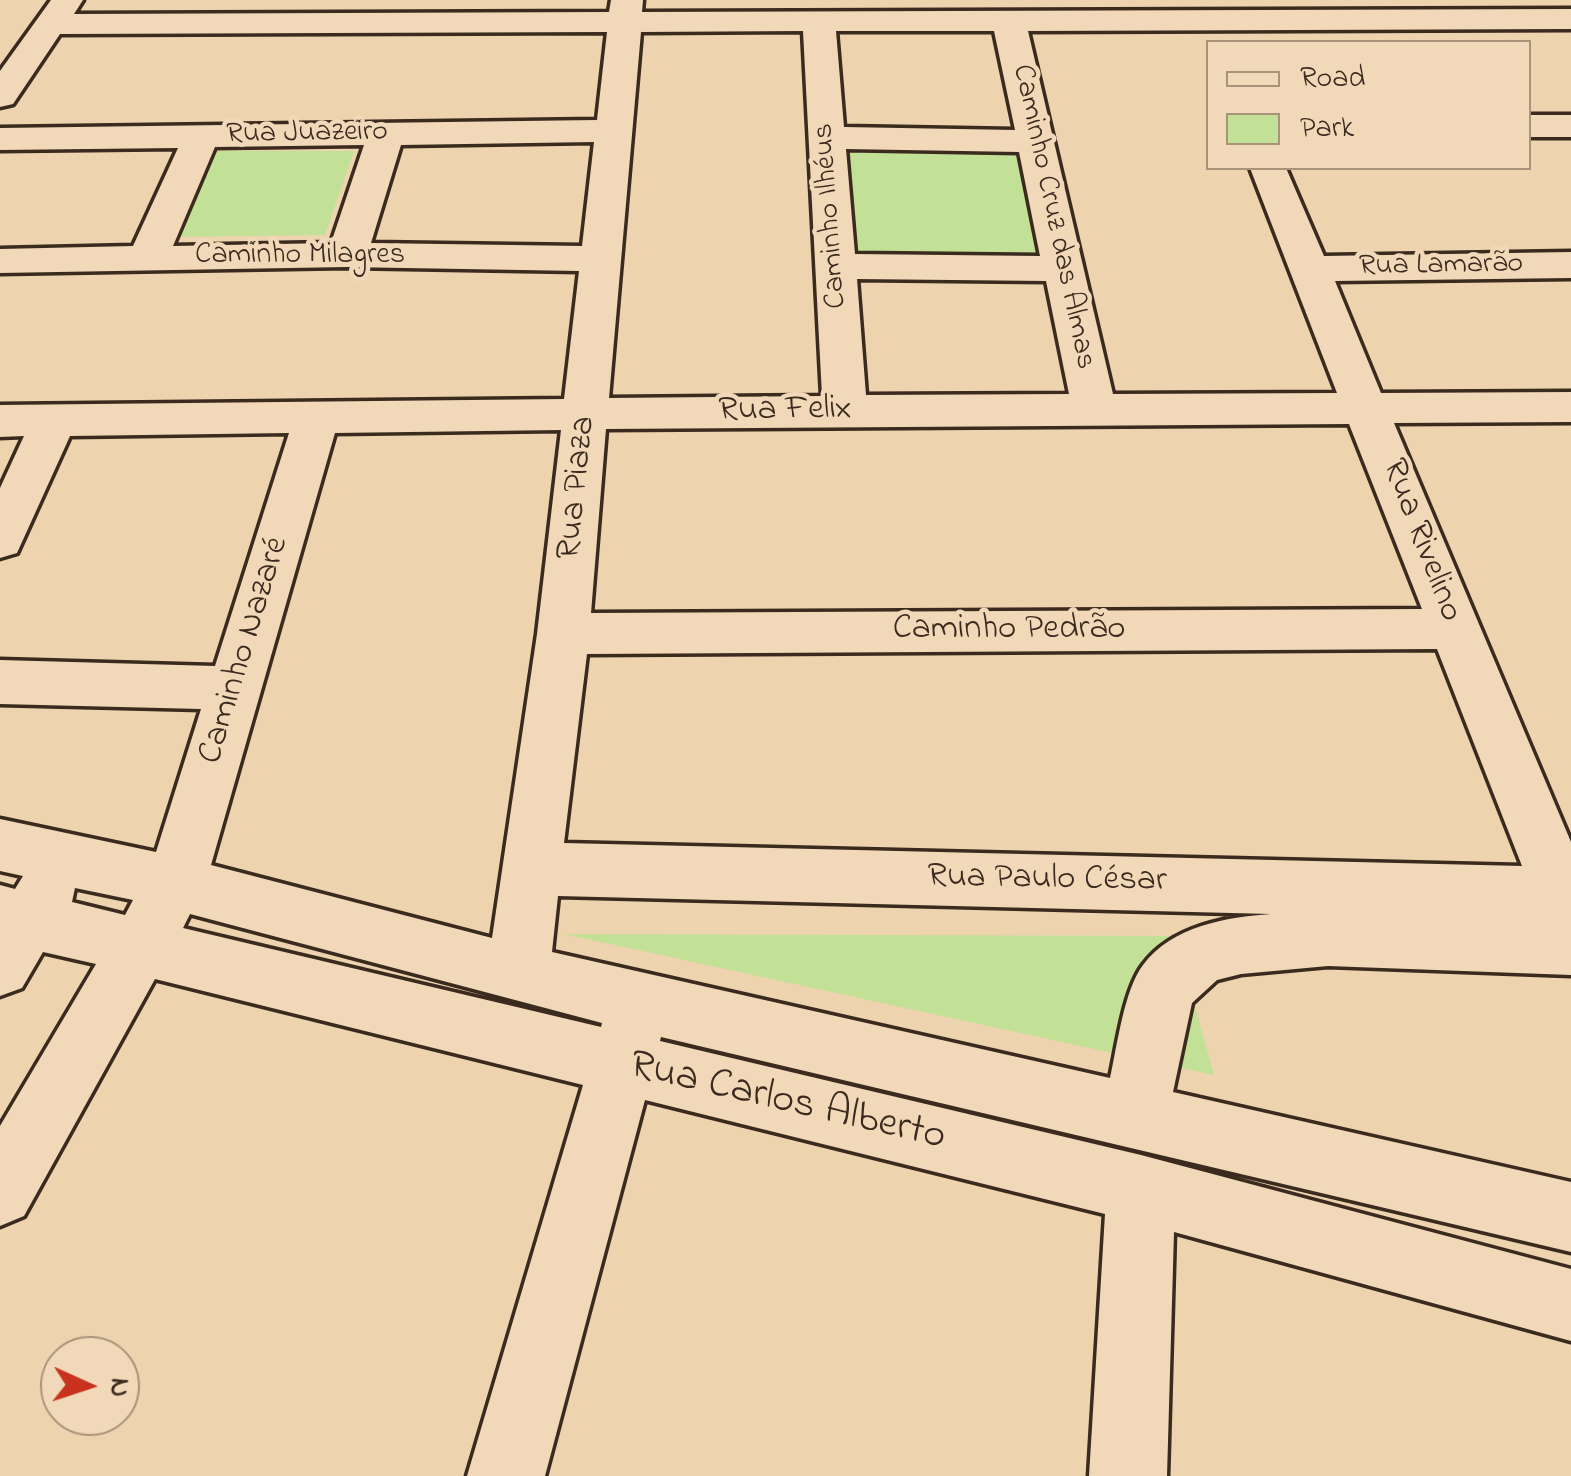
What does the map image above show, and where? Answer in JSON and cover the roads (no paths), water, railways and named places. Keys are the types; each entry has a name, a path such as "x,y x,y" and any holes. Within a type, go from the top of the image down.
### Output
{"street":[{"path":"0,96 58,12 625,11 819,21 1009,22 1209,20 1392,9 1571,19"},
{"name":"Rua Piaza","path":"518,974 563,634 625,11"},
{"name":"Caminho Ilhéus","path":"819,21 845,411"},
{"name":"Caminho Cruz das Almas","path":"1009,22 1096,412"},
{"path":"1531,126 1571,126"},
{"name":"Rua Juazeiro","path":"0,139 614,130"},
{"path":"347,255 386,134"},
{"path":"147,259 202,136"},
{"path":"827,138 1036,141"},
{"name":"Rua Rivelino","path":"1269,170 1369,411 1568,918"},
{"name":"Caminho Milagres","path":"0,261 347,255 600,259"},
{"name":"Rua Lamarão","path":"1311,270 1571,265"},
{"path":"836,266 1062,269"},
{"name":"Rua Felix","path":"0,421 1571,407"},
{"name":"Caminho Nazaré","path":"0,1192 176,883 316,419"},
{"path":"0,540 54,422"},
{"name":"Caminho Pedrão","path":"563,634 1454,628"},
{"path":"0,682 235,688"},
{"name":"Rua Carlos Alberto","path":"0,844 176,883 518,974 631,1033 1141,1188 1571,1305"},
{"path":"10,933 68,859"},
{"name":"Rua Paulo César","path":"532,869 1568,918"},
{"path":"1136,1117 1150,1035 1165,986 1199,956 1241,945 1568,918"},
{"name":"Rua Carlos Alberto","path":"10,933 138,944 631,1033 1136,1117 1571,1217"},
{"path":"506,1476 631,1033"},
{"path":"1128,1476 1141,1188"}]}
